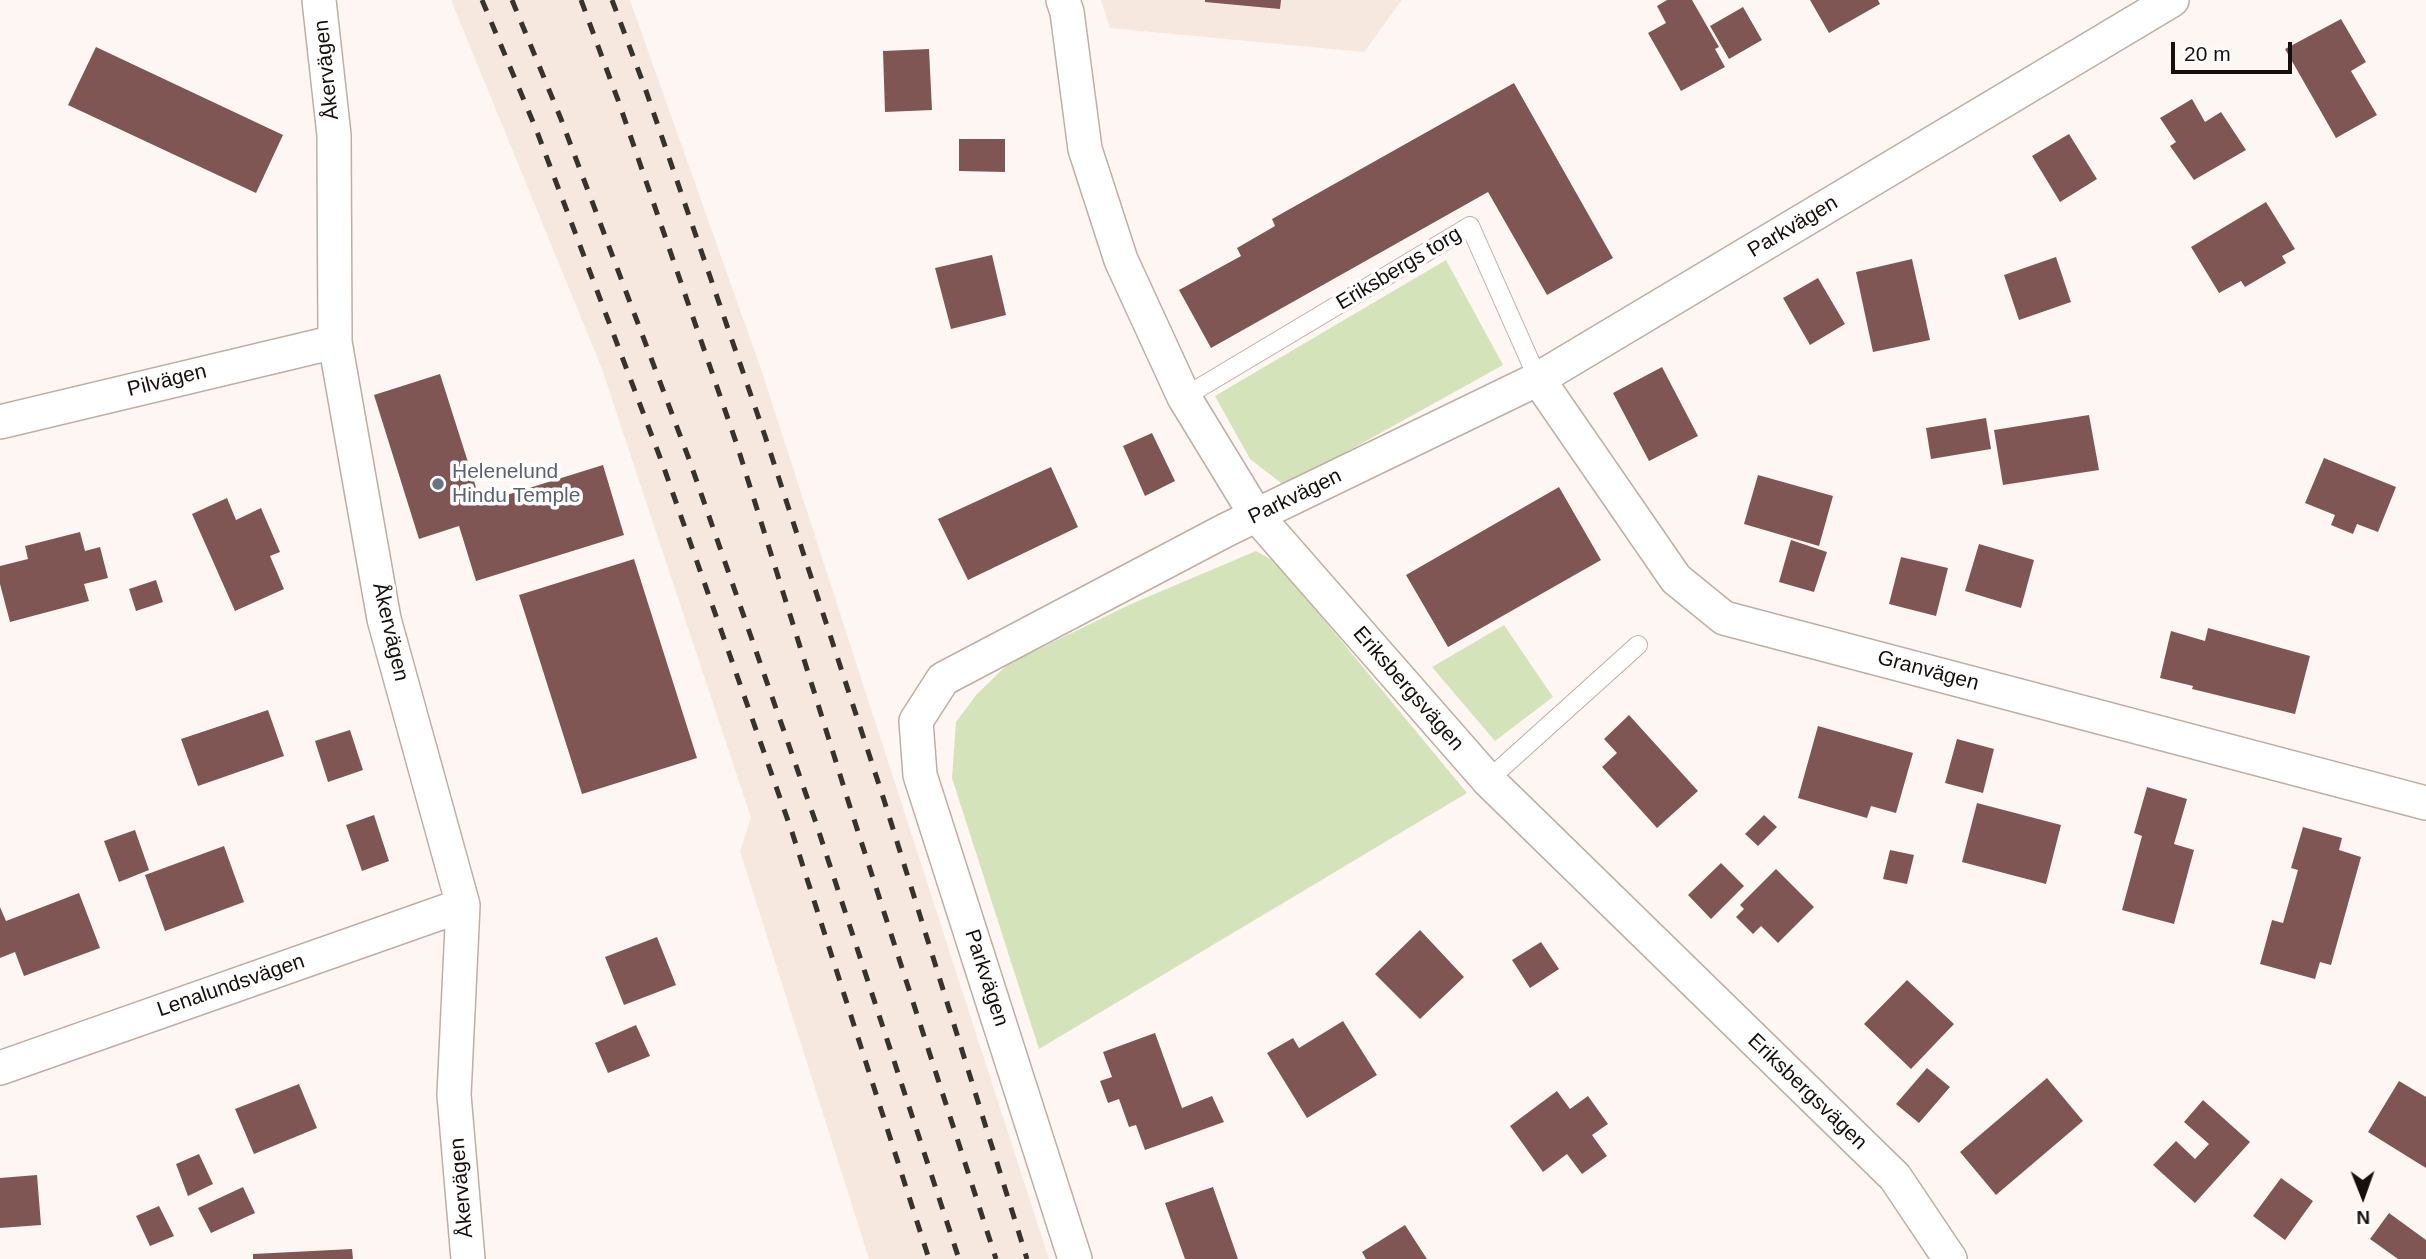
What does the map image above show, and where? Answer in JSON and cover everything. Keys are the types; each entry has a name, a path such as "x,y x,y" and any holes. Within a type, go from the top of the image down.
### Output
{"street":[{"name":"Åkervägen","path":"319,0 334,135 335,342 384,619 463,905 454,1095 468,1259"},
{"name":"Eriksbergsvägen","path":"1063,0 1067,12 1085,149 1121,261 1184,397 1256,515 1488,780 1895,1177 1950,1259"},
{"name":"Parkvägen","path":"1075,1259 919,775 916,721 943,679 1256,515 1538,379 2172,0"},
{"name":"Pilvägen","path":"0,422 335,342"},
{"name":"Granvägen","path":"1538,379 1676,579 1724,618 2426,803"},
{"name":"Lenalundsvägen","path":"0,1068 463,905"}],"lane":[{"name":"Eriksbergs torg","path":"1184,397 1470,226 1538,379"},
{"path":"1488,780 1638,645"}],"shaded area":[{"path":"451,0 630,0 761,369 1049,1259 869,1259 740,851 751,818 602,369"},
{"path":"1101,0 1402,0 1364,52 1110,28"}],"green space":[{"path":"1446,260 1503,365 1285,486 1250,459 1215,396"},
{"path":"1256,551 1277,563 1467,793 1039,1049 952,778 956,722 977,694 1008,664 1131,604"},
{"path":"1504,625 1553,697 1495,741 1432,667"}],"building":[{"path":"1205,0 1281,0 1280,9"},
{"path":"1667,0 1692,0 1719,47 1715,49 1725,67 1681,91 1648,33 1666,23 1657,6"},
{"path":"1810,0 1878,0 1880,4 1829,33"},
{"path":"1743,7 1762,40 1729,59 1710,26"},
{"path":"2341,19 2366,62 2351,71 2377,115 2336,138 2285,49"},
{"path":"96,47 283,135 256,193 68,105"},
{"path":"929,49 932,110 885,112 883,51"},
{"path":"1514,83 1613,258 1547,295 1488,192 1211,348 1179,290 1241,256 1237,248 1275,226 1272,219"},
{"path":"2192,99 2205,122 2221,112 2246,150 2194,180 2170,146 2176,142 2160,118"},
{"path":"2069,134 2097,179 2060,202 2032,156"},
{"path":"959,139 1005,139 1005,172 959,171"},
{"path":"2266,202 2295,249 2282,256 2286,263 2245,287 2241,281 2219,293 2191,247"},
{"path":"992,255 1006,315 951,329 935,268"},
{"path":"2056,257 2071,302 2019,320 2004,275"},
{"path":"1912,259 1930,340 1873,352 1856,272"},
{"path":"1818,278 1845,324 1810,345 1783,298"},
{"path":"1662,367 1698,436 1649,461 1613,393"},
{"name":"Helenelund Hindu Temple","path":"440,374 481,503 603,465 624,535 476,581 459,526 419,539 374,395"},
{"path":"2089,415 2099,470 2003,485 1994,430"},
{"path":"1986,418 1991,449 1931,459 1926,428"},
{"path":"1152,433 1175,481 1145,496 1123,446"},
{"path":"2324,458 2396,487 2378,532 2357,524 2353,534 2331,525 2335,515 2305,503"},
{"path":"1051,467 1078,527 968,580 938,519"},
{"path":"1758,475 1833,496 1819,546 1744,524"},
{"path":"1559,487 1601,560 1448,647 1406,575"},
{"path":"227,498 236,520 261,508 280,552 270,556 284,589 235,611 192,514"},
{"path":"80,532 85,551 100,547 108,578 84,584 89,601 10,622 0,584 0,566 28,559 25,546"},
{"path":"1791,540 1827,552 1814,592 1779,582"},
{"path":"1979,544 2034,560 2021,608 1965,591"},
{"path":"1901,557 1948,568 1936,616 1889,604"},
{"path":"634,559 697,758 582,794 519,595"},
{"path":"156,580 163,602 136,611 129,589"},
{"path":"2208,628 2310,656 2295,714 2192,689 2193,686 2160,678 2171,631 2205,641"},
{"path":"268,710 284,756 198,786 181,739"},
{"path":"1629,715 1698,791 1657,828 1602,767 1617,753 1604,739"},
{"path":"1818,726 1913,753 1896,813 1871,806 1867,818 1798,798"},
{"path":"350,730 363,770 328,782 315,741"},
{"path":"1957,739 1994,749 1983,793 1945,783"},
{"path":"2147,787 2187,799 2174,844 2194,850 2174,924 2122,910 2142,836 2134,833"},
{"path":"1977,803 2061,825 2046,884 1962,862"},
{"path":"374,815 389,861 362,871 346,825"},
{"path":"1764,815 1777,827 1758,846 1745,834"},
{"path":"2303,827 2342,838 2339,850 2361,857 2331,965 2320,962 2315,979 2260,964 2272,920 2283,923 2298,870 2291,868"},
{"path":"135,830 149,870 119,882 104,841"},
{"path":"224,846 244,902 165,931 145,875"},
{"path":"1890,850 1914,855 1907,884 1883,879"},
{"path":"1721,863 1744,886 1711,919 1688,895"},
{"path":"1776,869 1814,907 1778,943 1761,926 1753,934 1736,917 1744,909 1740,905"},
{"path":"79,893 100,948 24,976 15,952 0,958 0,907 6,921"},
{"path":"1420,930 1464,977 1420,1019 1375,974"},
{"path":"657,937 676,985 624,1005 605,957"},
{"path":"1541,942 1559,969 1530,988 1512,960"},
{"path":"1907,980 1954,1024 1911,1069 1864,1024"},
{"path":"1343,1021 1377,1075 1307,1118 1267,1053 1293,1038 1299,1048"},
{"path":"636,1025 650,1056 608,1073 595,1043"},
{"path":"1155,1033 1182,1108 1212,1096 1224,1122 1145,1150 1136,1125 1129,1127 1119,1099 1108,1103 1100,1081 1112,1077 1103,1052"},
{"path":"1927,1068 1950,1087 1919,1123 1896,1104"},
{"path":"2047,1078 2083,1121 1996,1195 1960,1152"},
{"path":"2399,1081 2426,1097 2426,1168 2368,1132"},
{"path":"299,1084 317,1128 254,1154 235,1109"},
{"path":"1557,1091 1570,1109 1588,1096 1608,1124 1592,1135 1607,1156 1582,1174 1567,1154 1543,1172 1510,1126"},
{"path":"2203,1100 2250,1142 2195,1203 2153,1165 2176,1141 2195,1159 2209,1144 2184,1122"},
{"path":"199,1154 213,1184 188,1196 176,1164"},
{"path":"37,1175 41,1225 0,1228 0,1178"},
{"path":"2281,1178 2313,1201 2285,1240 2253,1216"},
{"path":"243,1187 255,1213 211,1233 198,1208"},
{"path":"1213,1187 1238,1259 1185,1259 1165,1203"},
{"path":"159,1206 174,1236 150,1246 136,1216"},
{"path":"2389,1213 2426,1240 2426,1259 2398,1259 2370,1239"},
{"path":"1405,1225 1427,1259 1366,1259 1362,1252"},
{"path":"352,1249 353,1259 253,1259 253,1254"}],"railway":[{"path":"482,0 536,129 664,468 792,832 929,1259"},
{"path":"512,0 561,119 689,459 816,823 959,1259"},
{"path":"581,0 737,445 996,1259"},
{"path":"612,0 765,436 884,800 1027,1259"}],"place":[{"name":"Helenelund Hindu Temple","path":"438,484"}]}
